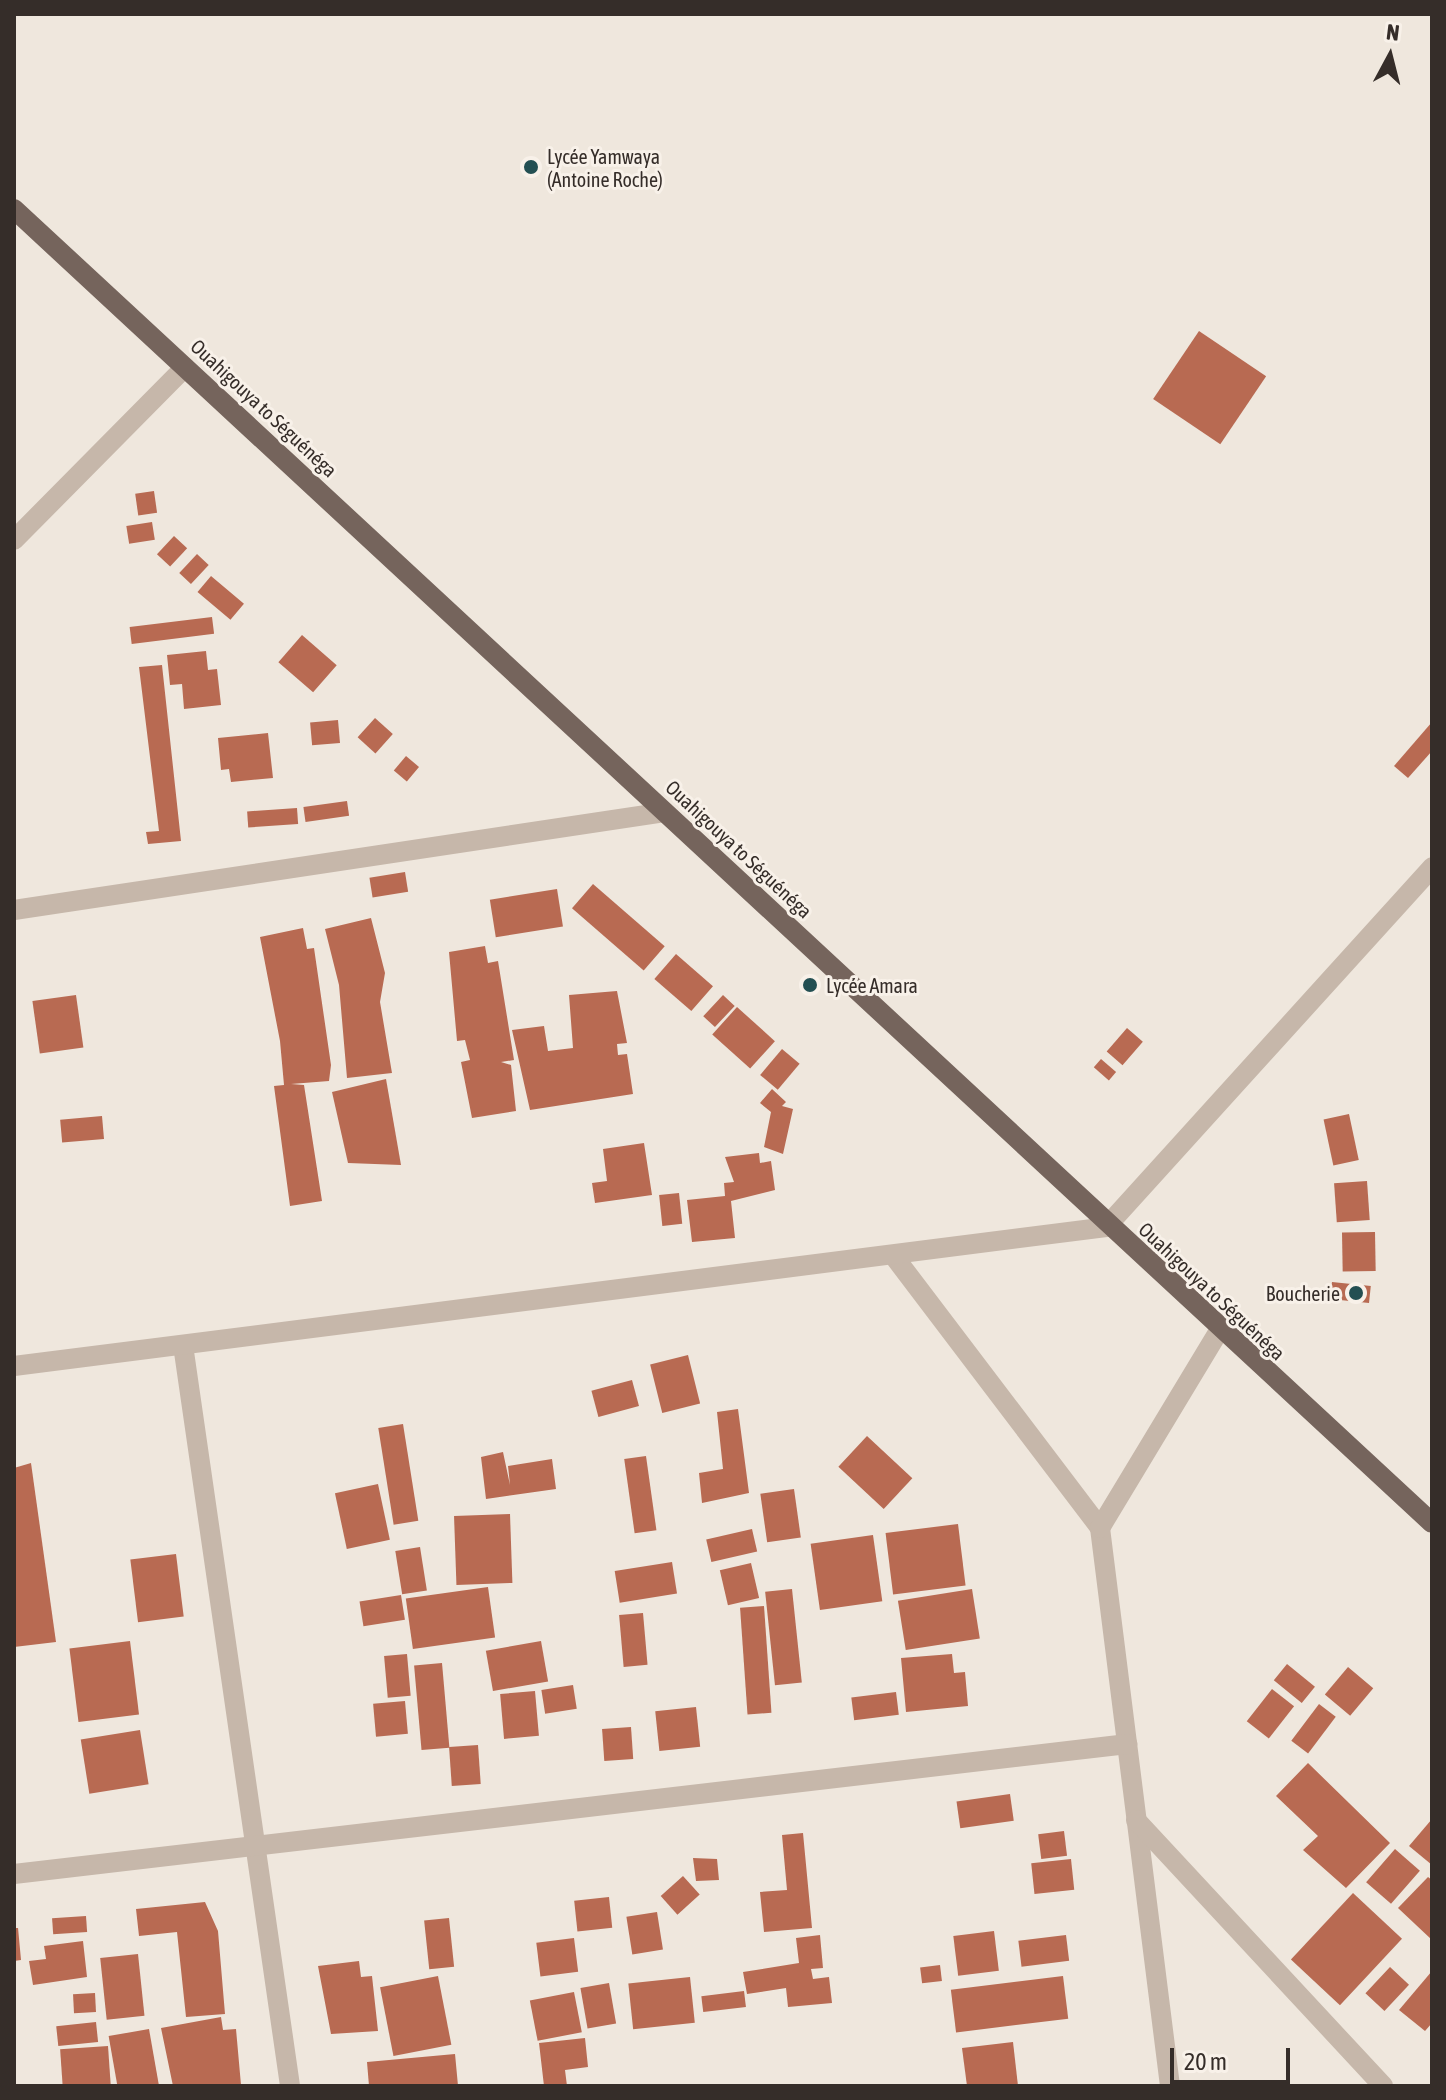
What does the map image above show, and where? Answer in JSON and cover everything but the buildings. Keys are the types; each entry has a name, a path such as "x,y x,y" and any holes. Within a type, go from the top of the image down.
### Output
{"main road":[{"name":"Ouahigouya to Séguénéga","path":"14,209 665,812 1106,1227 1432,1523"}],"street":[{"path":"14,540 185,367"},
{"path":"14,910 665,812"},
{"path":"14,1366 896,1259 1106,1227 1432,867"},
{"path":"896,1259 1100,1528 1170,2086"},
{"path":"1100,1528 1219,1331"},
{"path":"183,1345 290,2086"},
{"path":"14,1874 1127,1744"},
{"path":"1136,1820 1383,2086"}],"place":[{"name":"Lycée Yamwaya (Antoine Roche)","path":"531,167"},
{"name":"Lycée Amara","path":"810,985"},
{"name":"Boucherie","path":"1356,1293"}]}
